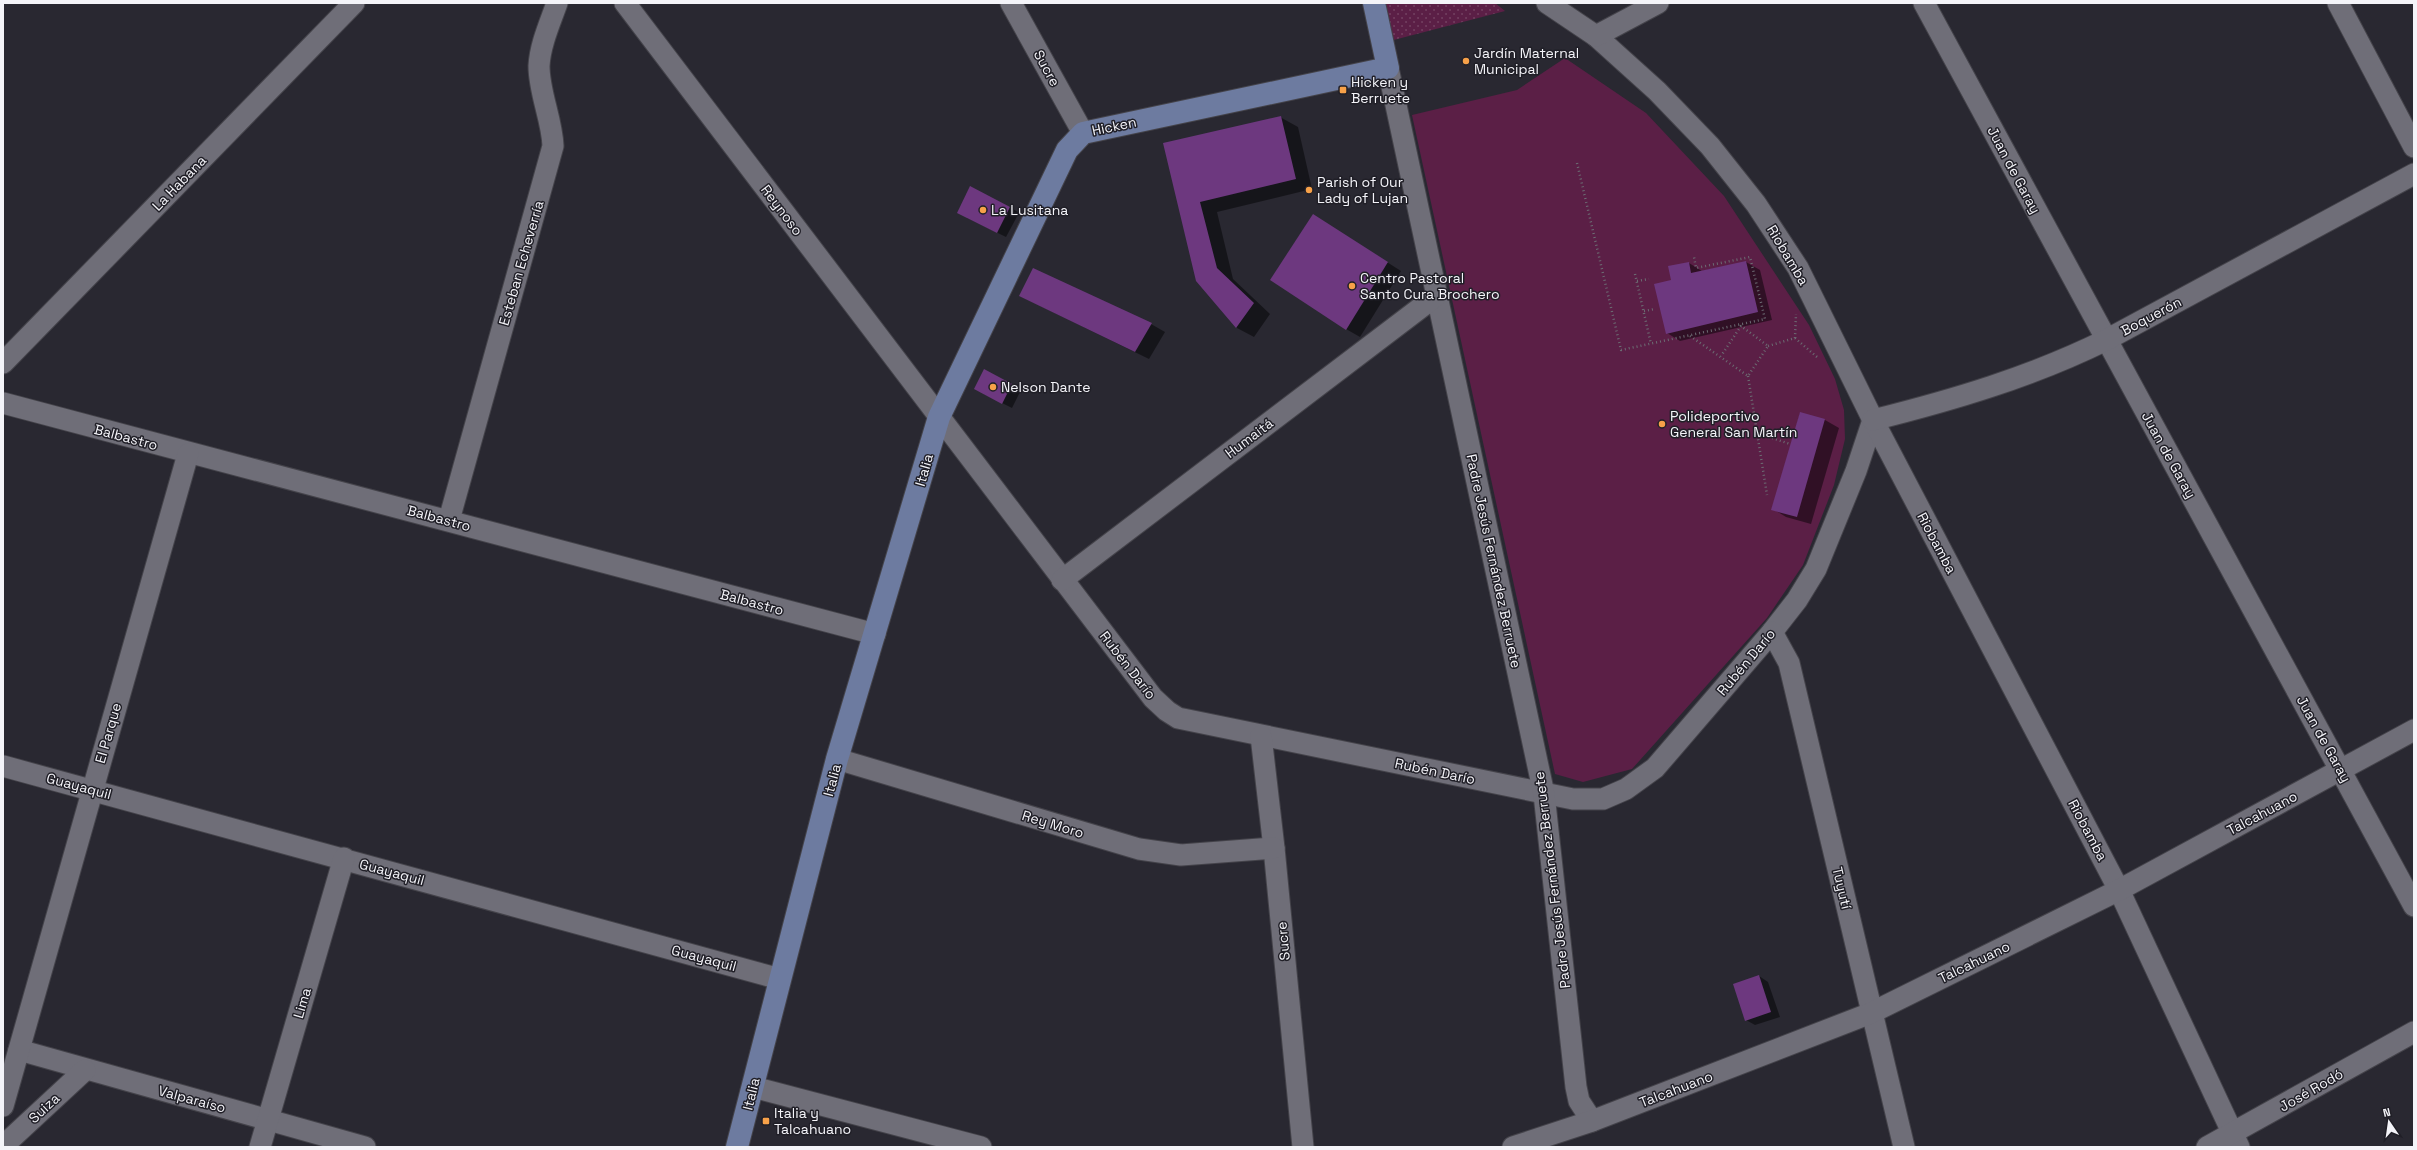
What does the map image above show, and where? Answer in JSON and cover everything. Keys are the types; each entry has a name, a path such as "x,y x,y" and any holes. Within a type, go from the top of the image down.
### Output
{"street":[{"name":"La Habana","path":"3,363 354,3"},
{"name":"Esteban Echeverría","path":"449,520 553,146 553,129 539,66 542,49 557,3"},
{"name":"Reynoso","path":"626,3 939,417"},
{"name":"Sucre","path":"1010,3 1083,133"},
{"name":"Padre Jesús Fernández Berruete","path":"1374,3 1544,794 1576,1087 1579,1101 1592,1121"},
{"name":"Riobamba","path":"1547,3 1596,36 1657,90 1710,146 1756,204 1798,268 1873,420 2119,890 2236,1140"},
{"path":"1596,36 1658,3"},
{"name":"Juan de Garay","path":"1924,3 2414,906"},
{"path":"2338,3 2414,148"},
{"name":"Hicken","path":"939,417 1067,150 1083,133 1388,68"},
{"name":"Boquerón","path":"1873,420 2000,385 2061,362 2106,340 2414,174"},
{"name":"Humaitá","path":"1062,580 1436,296"},
{"name":"Balbastro","path":"3,403 188,454 449,520 875,634"},
{"name":"Rubén Darío","path":"939,417 1153,698 1166,711 1178,718 1544,794 1573,799 1602,800 1626,789 1655,768 1772,632 1797,600 1816,569 1856,471 1873,420"},
{"name":"Italia","path":"737,1147 837,759 939,417"},
{"name":"El Parque","path":"3,1106 188,454"},
{"name":"Tuyutí","path":"1772,632 1789,663 1904,1147"},
{"name":"Talcahuano","path":"1514,1147 1592,1121 1871,1013 2119,890 2414,730"},
{"name":"Sucre","path":"1261,736 1274,848 1303,1147"},
{"name":"Rey Moro","path":"837,759 1139,850 1181,855 1274,848"},
{"name":"Guayaquil","path":"3,766 344,858 780,979"},
{"name":"Lima","path":"260,1147 344,858"},
{"name":"José Rodó","path":"2207,1147 2236,1140 2414,1032"},
{"name":"Valparaíso","path":"19,1050 85,1070 268,1119 365,1147"},
{"name":"Suiza","path":"3,1146 85,1070"},
{"path":"753,1087 981,1147"}],"path":[{"path":"1577,164 1621,350 1741,326 1765,319 1750,257 1696,268 1694,257"},
{"path":"1635,274 1651,344"},
{"path":"1637,281 1649,278"},
{"path":"1748,376 1768,346 1795,338 1796,307"},
{"path":"1644,311 1655,309"},
{"path":"1741,326 1768,346"},
{"path":"1721,356 1741,326"},
{"path":"1690,336 1748,376 1767,495"},
{"path":"1758,432 1790,444"}],"shaded area":[{"path":"1379,3 1495,3 1505,11 1386,42"},
{"name":"Polideportivo General San Martín","path":"1565,58 1646,113 1724,196 1809,325 1835,379 1844,410 1845,439 1834,485 1803,565 1767,618 1632,769 1583,782 1555,774 1412,115 1517,90"}],"building":[{"path":"1281,116 1296,179 1200,202 1217,268 1254,303 1236,328 1196,281 1163,143"},
{"name":"La Lusitana","path":"970,186 1010,207 997,233 957,213"},
{"path":"1313,214 1388,262 1346,330 1270,280"},
{"path":"1746,261 1758,312 1666,334 1654,284 1671,280 1668,266 1689,262 1691,273"},
{"path":"1033,268 1152,323 1135,352 1019,296"},
{"name":"Nelson Dante","path":"984,369 1012,384 1002,404 974,389"},
{"path":"1800,412 1825,419 1797,517 1771,510"},
{"path":"1759,975 1771,1012 1745,1021 1733,984"}],"place":[{"name":"Jardín Maternal Municipal","path":"1466,61"},
{"name":"Hicken y Berruete","path":"1343,90"},
{"name":"Parish of Our Lady of Lujan","path":"1309,190"},
{"name":"La Lusitana","path":"983,210"},
{"name":"Centro Pastoral Santo Cura Brochero","path":"1352,286"},
{"name":"Nelson Dante","path":"993,387"},
{"name":"Polideportivo General San Martín","path":"1662,424"},
{"name":"Italia y Talcahuano","path":"766,1121"}]}
